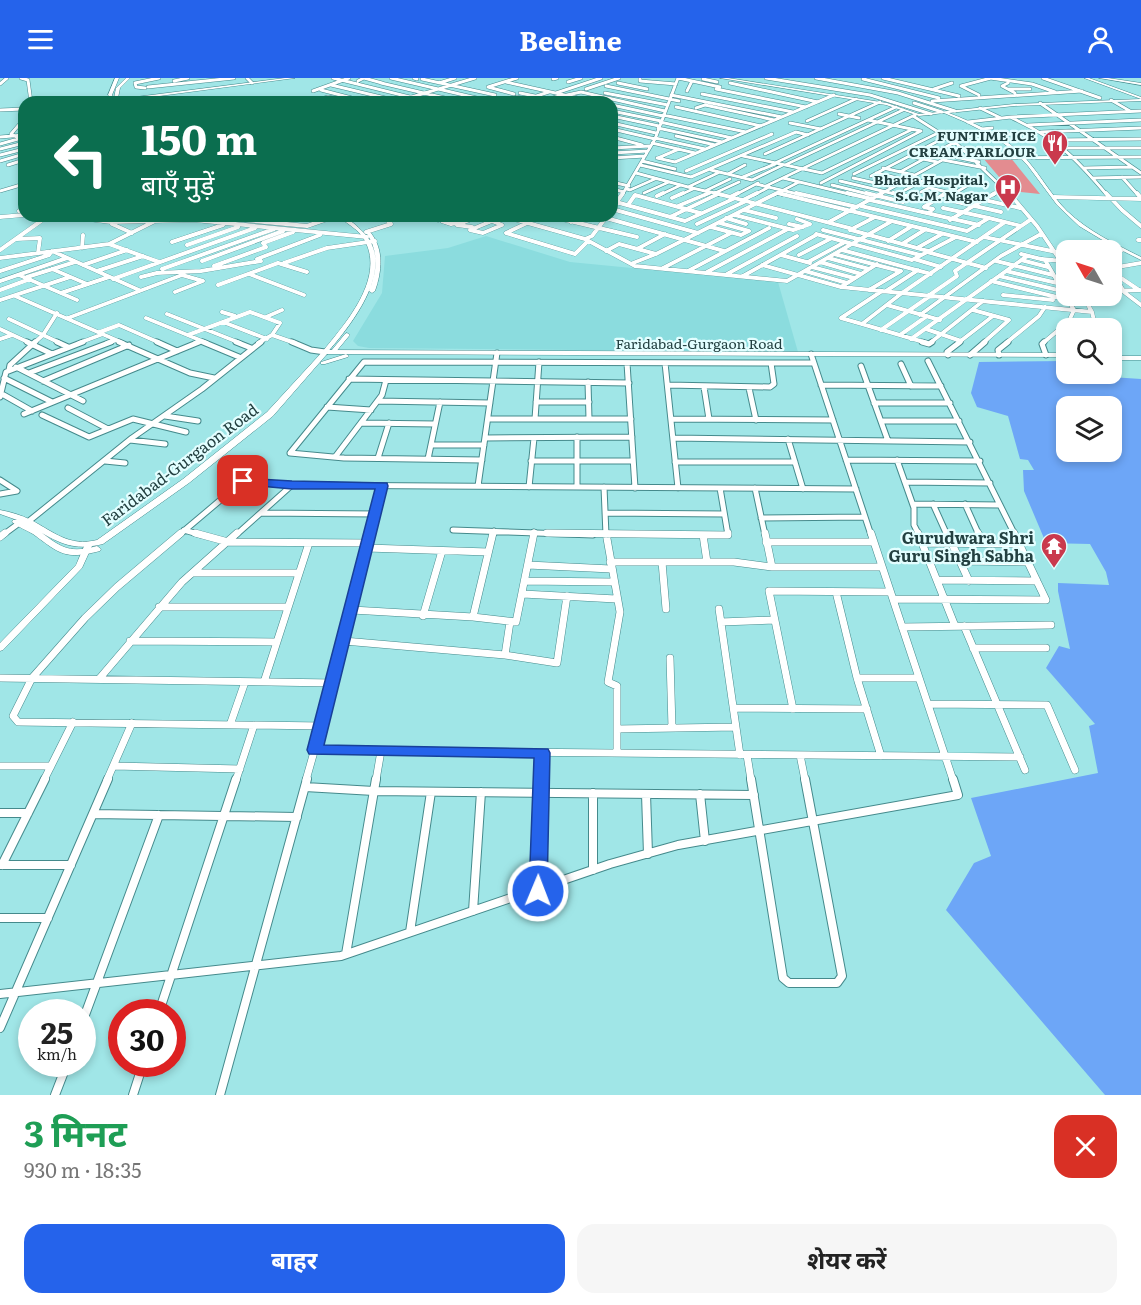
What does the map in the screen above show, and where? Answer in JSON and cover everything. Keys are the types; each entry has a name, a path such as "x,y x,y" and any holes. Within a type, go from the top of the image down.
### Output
{"main road":[{"path":"341,341 342,346 357,353"},
{"path":"327,355 357,353"},
{"name":"Faridabad-Gurgaon Road","path":"87,550 105,546 258,431 327,355 357,353 497,357 812,358 1056,356"},
{"name":"Faridabad-Gurgaon Road","path":"924,357 1056,356"},
{"path":"1122,357 1141,357"},
{"path":"0,512 25,521 50,544 67,553 87,550"},
{"path":"0,517 25,521"}],"street":[{"path":"0,84 7,78"},
{"path":"21,78 28,80 30,96"},
{"path":"114,96 111,88 117,78"},
{"path":"116,96 118,88 128,78"},
{"path":"159,78 135,83 136,87 146,88 234,78"},
{"path":"146,88 188,78"},
{"path":"196,78 207,81"},
{"path":"247,78 252,82"},
{"path":"147,96 284,78"},
{"path":"147,96 293,78"},
{"path":"333,78 356,82 370,80 437,96"},
{"path":"313,91 349,78"},
{"path":"391,78 468,96"},
{"path":"427,79 436,78"},
{"path":"439,83 455,78"},
{"path":"416,96 475,78"},
{"path":"508,96 514,94 488,87 517,78"},
{"path":"568,82 581,78"},
{"path":"556,93 601,78"},
{"path":"608,78 614,80"},
{"path":"586,89 619,78"},
{"path":"640,78 640,81 650,84 676,84"},
{"path":"644,95 652,78"},
{"path":"618,200 645,156 678,78 813,104"},
{"path":"697,78 717,82"},
{"path":"722,78 880,102 914,115 976,158 1056,252"},
{"path":"766,78 808,82 884,97 931,114"},
{"path":"782,78 880,94 942,112 953,113 977,108 1141,98"},
{"path":"808,82 815,78 898,93 953,113 968,122 977,123 1011,117 1141,111"},
{"path":"865,78 863,79 943,99"},
{"path":"883,78 962,97"},
{"path":"981,96 961,86 990,78 1029,87 1037,93"},
{"path":"1043,78 1100,98"},
{"path":"1086,78 1141,84"},
{"path":"367,87 399,79"},
{"path":"388,85 399,79"},
{"path":"427,79 495,95"},
{"path":"1097,79 1141,98"},
{"path":"180,80 191,83"},
{"path":"1029,87 1052,80"},
{"path":"687,91 692,81"},
{"path":"738,81 697,96 789,115"},
{"path":"356,82 402,96"},
{"path":"506,82 568,96"},
{"path":"618,83 647,89"},
{"path":"933,89 952,83"},
{"path":"1008,83 1002,86 1016,94"},
{"path":"730,84 818,102"},
{"path":"331,85 374,96"},
{"path":"1008,89 1066,85"},
{"path":"606,86 679,102"},
{"path":"1046,86 1056,92"},
{"path":"575,87 668,105"},
{"path":"146,88 147,96"},
{"path":"756,97 781,88"},
{"path":"319,89 343,96"},
{"path":"716,89 807,107"},
{"path":"525,90 542,94"},
{"path":"710,91 800,110"},
{"path":"932,101 962,97 1082,91"},
{"path":"492,96 506,92"},
{"path":"520,93 535,96 550,92"},
{"path":"562,96 578,92 599,96"},
{"path":"586,96 591,94"},
{"path":"702,94 794,112"},
{"path":"795,94 824,100"},
{"path":"671,95 783,117"},
{"path":"618,138 649,147 677,162 834,95"},
{"path":"807,120 856,99"},
{"path":"1112,101 1141,118"},
{"path":"618,102 706,149"},
{"path":"765,154 880,102"},
{"path":"688,103 676,107 762,126"},
{"path":"1041,103 1141,173"},
{"path":"683,105 768,124"},
{"path":"696,108 705,105 775,120"},
{"path":"618,107 659,125 667,134"},
{"path":"742,177 896,107"},
{"path":"977,108 1002,118"},
{"path":"0,110 18,109"},
{"path":"618,110 659,125 723,142"},
{"path":"710,170 752,180 903,110"},
{"path":"679,111 757,128"},
{"path":"698,224 782,178 856,145 914,115 942,112"},
{"path":"673,113 751,131"},
{"path":"953,113 989,135"},
{"path":"839,114 859,118"},
{"path":"1092,114 1117,129"},
{"path":"618,117 748,144"},
{"path":"1011,117 1041,132 1076,158 1108,198 1126,216 1141,226"},
{"path":"1028,125 1141,118"},
{"path":"821,183 921,131 868,120"},
{"path":"618,123 746,133"},
{"path":"790,123 821,129"},
{"path":"977,123 1020,158 1083,226 1102,240"},
{"path":"742,156 822,174 927,124"},
{"path":"12,136 11,134 18,125"},
{"path":"618,128 659,125 740,135"},
{"path":"641,163 690,178 809,127"},
{"path":"982,129 992,128"},
{"path":"1041,132 1141,128"},
{"path":"796,132 808,135"},
{"path":"894,187 854,176 940,132"},
{"path":"686,171 772,134"},
{"path":"871,176 942,139 1021,134"},
{"path":"12,136 18,139"},
{"path":"0,137 18,136"},
{"path":"676,136 716,145"},
{"path":"766,137 791,143"},
{"path":"0,144 18,139"},
{"path":"618,141 622,139"},
{"path":"1126,139 1141,155"},
{"path":"1053,140 1141,139"},
{"path":"900,172 955,142"},
{"path":"618,144 636,143"},
{"path":"0,149 18,144"},
{"path":"618,145 678,149 696,154"},
{"path":"856,145 923,159 985,168"},
{"path":"618,155 649,147"},
{"path":"830,222 964,148"},
{"path":"1064,148 1141,148"},
{"path":"663,156 678,149"},
{"path":"0,155 18,150"},
{"path":"976,158 1076,158 1141,155"},
{"path":"0,161 18,156"},
{"path":"618,156 645,156"},
{"path":"950,156 980,162"},
{"path":"1020,158 1063,215 1100,240"},
{"path":"757,163 763,161"},
{"path":"8,165 18,162"},
{"path":"641,163 675,169"},
{"path":"728,174 745,165"},
{"path":"871,166 915,175"},
{"path":"1084,168 1134,168"},
{"path":"688,187 720,172"},
{"path":"636,173 830,222 986,268"},
{"path":"876,173 906,180"},
{"path":"1092,178 1122,177 1141,173"},
{"path":"905,190 932,176"},
{"path":"1122,177 1140,196"},
{"path":"782,178 980,225"},
{"path":"618,189 630,190 656,179"},
{"path":"678,206 730,179"},
{"path":"921,192 946,179"},
{"path":"840,181 932,202"},
{"path":"644,193 670,182"},
{"path":"670,217 739,182"},
{"path":"633,263 685,240 799,182"},
{"path":"618,205 628,205 685,220 732,198 757,183 967,231 989,218"},
{"path":"955,194 970,184"},
{"path":"618,185 626,189"},
{"path":"645,205 682,185"},
{"path":"832,185 903,202"},
{"path":"0,191 18,186"},
{"path":"930,188 1020,208"},
{"path":"672,198 694,189"},
{"path":"940,225 999,191"},
{"path":"928,213 933,209 924,207 948,192"},
{"path":"778,193 977,242"},
{"path":"628,205 635,195 656,198 671,205 746,224"},
{"path":"1054,197 1140,196"},
{"path":"953,201 1001,212"},
{"path":"653,207 663,202"},
{"path":"661,209 671,205"},
{"path":"618,206 699,233"},
{"path":"752,207 783,214"},
{"path":"943,208 1021,226"},
{"path":"744,210 776,218"},
{"path":"766,222 788,212"},
{"path":"735,215 789,226 803,227 809,223 796,219"},
{"path":"0,217 18,216"},
{"path":"799,255 875,217"},
{"path":"618,219 690,237"},
{"path":"666,224 677,219"},
{"path":"738,228 754,219"},
{"path":"618,220 724,251"},
{"path":"881,330 957,276 954,272 1030,220"},
{"path":"523,222 586,240 635,266 787,281 892,221"},
{"path":"0,250 6,249 13,240 33,230 42,222"},
{"path":"109,222 132,233"},
{"path":"0,258 109,244 153,222"},
{"path":"192,222 259,226 369,238"},
{"path":"232,224 238,222"},
{"path":"270,222 307,225 317,222"},
{"path":"327,355 341,341 364,306 376,280 369,238 348,222"},
{"path":"327,355 370,284 369,238 352,222"},
{"path":"284,264 327,248 369,238 391,224 389,222"},
{"path":"464,222 457,225 471,228 486,222"},
{"path":"486,222 470,230 483,233 502,225 495,222"},
{"path":"534,225 541,222"},
{"path":"570,222 637,237"},
{"path":"527,223 506,233 575,254 604,222"},
{"path":"862,324 902,293 1005,222"},
{"path":"711,227 741,235 749,231 719,223"},
{"path":"172,242 226,224"},
{"path":"742,276 835,224"},
{"path":"187,244 241,225"},
{"path":"61,293 159,262 259,226"},
{"path":"705,272 789,226"},
{"path":"881,244 913,226"},
{"path":"688,271 769,228"},
{"path":"162,269 275,229"},
{"path":"874,258 903,244 926,229"},
{"path":"202,261 287,230"},
{"path":"823,230 920,255"},
{"path":"201,271 266,247 263,243 297,231"},
{"path":"663,268 731,232"},
{"path":"909,252 942,233"},
{"path":"141,277 163,272 201,271 259,260 323,234"},
{"path":"636,249 665,234"},
{"path":"920,315 1018,245 1036,234 1041,234"},
{"path":"81,248 83,235"},
{"path":"816,235 941,267"},
{"path":"726,274 797,236"},
{"path":"914,259 956,237"},
{"path":"984,237 1056,254"},
{"path":"13,240 40,238 38,253"},
{"path":"808,262 845,242"},
{"path":"109,244 159,262"},
{"path":"606,251 619,244 656,254"},
{"path":"754,247 861,274"},
{"path":"82,265 128,250"},
{"path":"842,250 931,273"},
{"path":"52,251 139,290"},
{"path":"0,272 49,255 52,251"},
{"path":"1122,253 1141,261"},
{"path":"834,254 900,271"},
{"path":"1021,254 1056,260"},
{"path":"911,339 1027,255"},
{"path":"96,271 143,256"},
{"path":"0,281 67,258"},
{"path":"828,258 869,269"},
{"path":"1041,259 1056,281"},
{"path":"1021,260 1048,267"},
{"path":"841,287 882,261"},
{"path":"996,261 1053,275"},
{"path":"1122,268 1141,261"},
{"path":"0,290 75,262"},
{"path":"218,285 276,263 307,272"},
{"path":"816,264 854,278"},
{"path":"762,265 841,287 1092,312"},
{"path":"869,290 907,267"},
{"path":"52,269 88,284"},
{"path":"918,270 841,318 929,344 983,301"},
{"path":"805,271 847,283"},
{"path":"1006,271 1056,283"},
{"path":"0,272 11,277"},
{"path":"18,274 77,300"},
{"path":"68,318 182,274 203,281 175,292"},
{"path":"248,274 304,295"},
{"path":"999,276 1056,290"},
{"path":"2,298 15,296 70,277"},
{"path":"1122,278 1140,290"},
{"path":"991,281 1056,298"},
{"path":"993,302 1014,287"},
{"path":"1122,290 1140,290"},
{"path":"1122,291 1132,301 1141,305"},
{"path":"1003,295 1056,300"},
{"path":"15,296 190,373 214,378"},
{"path":"887,305 940,320"},
{"path":"1072,306 1074,310"},
{"path":"1089,306 1093,318"},
{"path":"999,355 998,350 1039,316 1045,307"},
{"path":"266,317 282,310"},
{"path":"970,355 1009,320 973,310"},
{"path":"1046,355 1042,344 1069,321 1074,310"},
{"path":"222,312 236,317"},
{"path":"0,537 25,521 165,416 239,357 269,337 280,323 249,312 188,335"},
{"path":"32,411 1,395 4,373 43,335 57,313"},
{"path":"167,314 251,348"},
{"path":"900,335 927,316"},
{"path":"948,355 947,352 993,316"},
{"path":"146,318 239,357"},
{"path":"9,319 69,347"},
{"path":"223,322 269,337 282,337 309,351 327,355"},
{"path":"4,373 119,325 177,351"},
{"path":"0,329 51,354"},
{"path":"926,329 961,341"},
{"path":"0,339 12,335"},
{"path":"29,374 116,340"},
{"path":"24,414 201,341"},
{"path":"793,709 769,591 836,592 942,600 1045,600 1046,598 980,461 924,357 924,343"},
{"path":"43,381 129,345"},
{"path":"478,486 497,357"},
{"path":"0,994 97,985 170,974 346,954 538,891 593,870 648,854 705,841 958,795 812,358 771,363 539,362 497,357 364,362 290,453 335,457 482,460"},
{"path":"535,419 539,362"},
{"path":"627,363 635,488"},
{"path":"665,363 678,488"},
{"path":"668,385 748,388 773,386 771,363"},
{"path":"901,364 911,386"},
{"path":"861,366 888,441"},
{"path":"16,367 83,401"},
{"path":"4,373 52,402"},
{"path":"349,380 629,383"},
{"path":"335,457 382,395 386,380"},
{"path":"588,382 589,419"},
{"path":"821,385 941,386"},
{"path":"704,387 709,419"},
{"path":"748,388 756,420"},
{"path":"378,401 490,403"},
{"path":"428,459 440,402"},
{"path":"536,402 589,402"},
{"path":"874,403 950,403"},
{"path":"327,406 371,410"},
{"path":"68,408 108,429"},
{"path":"42,415 85,437 133,419 186,432"},
{"path":"165,416 198,421"},
{"path":"488,419 631,419"},
{"path":"671,419 833,420"},
{"path":"881,421 959,421"},
{"path":"361,423 435,424"},
{"path":"378,458 389,423"},
{"path":"577,437 577,487"},
{"path":"485,438 632,437"},
{"path":"529,487 534,438"},
{"path":"673,438 970,442"},
{"path":"788,439 803,489"},
{"path":"130,440 165,444"},
{"path":"431,445 484,445"},
{"path":"846,460 980,461"},
{"path":"897,460 913,504 914,525 924,543 942,600 955,626"},
{"path":"105,461 125,463"},
{"path":"531,461 633,461"},
{"path":"675,462 795,462"},
{"path":"0,480 16,491 0,494"},
{"path":"322,726 18,722 13,716 32,678 85,618 243,481 292,485 856,489"},
{"path":"905,482 990,483"},
{"path":"99,679 159,607 193,573 292,485"},
{"path":"220,1095 254,965 322,726 382,486"},
{"path":"604,487 606,535 620,612 608,682 617,686 617,753"},
{"path":"453,530 606,535 728,535 720,488"},
{"path":"755,488 772,567"},
{"path":"913,504 1000,505"},
{"path":"933,504 969,580"},
{"path":"965,504 983,543"},
{"path":"261,513 375,514"},
{"path":"605,513 724,514"},
{"path":"761,518 865,517"},
{"path":"184,530 228,542 368,545 489,552"},
{"path":"473,617 494,531"},
{"path":"352,610 423,616 473,617 510,622 517,620 534,532"},
{"path":"703,535 707,562"},
{"path":"766,542 874,542"},
{"path":"264,682 309,543"},
{"path":"924,543 1019,544"},
{"path":"0,648 79,566 87,550"},
{"path":"423,616 442,551"},
{"path":"960,561 1028,562"},
{"path":"662,562 666,609"},
{"path":"528,565 734,562 772,567 882,567"},
{"path":"193,573 299,573"},
{"path":"937,580 1037,581"},
{"path":"525,581 614,582"},
{"path":"836,592 857,678 881,756"},
{"path":"523,594 616,599"},
{"path":"344,641 557,663 567,597"},
{"path":"159,607 288,607"},
{"path":"719,609 736,727 754,795 783,978 789,983 837,983 842,976 800,755"},
{"path":"721,622 774,620"},
{"path":"504,656 510,622"},
{"path":"902,627 1051,625"},
{"path":"964,626 1025,770"},
{"path":"130,641 277,642"},
{"path":"973,648 1046,648"},
{"path":"670,658 672,728"},
{"path":"0,678 333,683"},
{"path":"857,678 919,678"},
{"path":"230,725 244,681"},
{"path":"928,704 1047,705 1075,770"},
{"path":"735,708 867,709"},
{"path":"71,865 1,865 73,722"},
{"path":"0,1028 132,723"},
{"path":"163,999 254,725"},
{"path":"617,729 736,727"},
{"path":"315,750 1020,757"},
{"path":"346,954 381,751"},
{"path":"538,891 542,753"},
{"path":"0,766 51,766"},
{"path":"114,766 240,769"},
{"path":"305,787 374,791 754,795"},
{"path":"410,932 431,792"},
{"path":"473,911 481,792"},
{"path":"593,793 593,870"},
{"path":"646,794 648,854"},
{"path":"700,794 705,841"},
{"path":"0,813 28,813"},
{"path":"93,814 297,817"},
{"path":"91,999 159,815"},
{"path":"0,918 48,918"},
{"path":"55,1095 62,1077"},
{"path":"133,1095 139,1077"}],"shaded area":[{"path":"1010,157 1040,194 1011,191 983,158"},
{"path":"486,236 570,262 778,282 798,352 369,348 358,346 353,341 382,293 385,256 448,248"}],"water":[{"path":"1056,361 1056,384 1122,384 1122,378 1141,379 1141,1095 1105,1095 946,910 974,863 991,856 971,798 1098,773 1089,726 1095,724 1046,668 1059,646 1070,649 1058,583 1109,585 1106,572 1090,544 1046,543 1024,491 1023,470 1034,470 1028,460 1020,459 1008,416 977,407 971,393 979,362"}],"place":[{"name":"FUNTIME ICE CREAM PARLOUR","path":"1055,166"},
{"name":"Bhatia Hospital, S.G.M. Nagar","path":"1008,210"},
{"name":"Gurudwara Shri Guru Singh Sabha","path":"1054,569"}],"route":[{"path":"243,481 292,485 382,486 340,660 315,750 542,753 538,891"}]}
